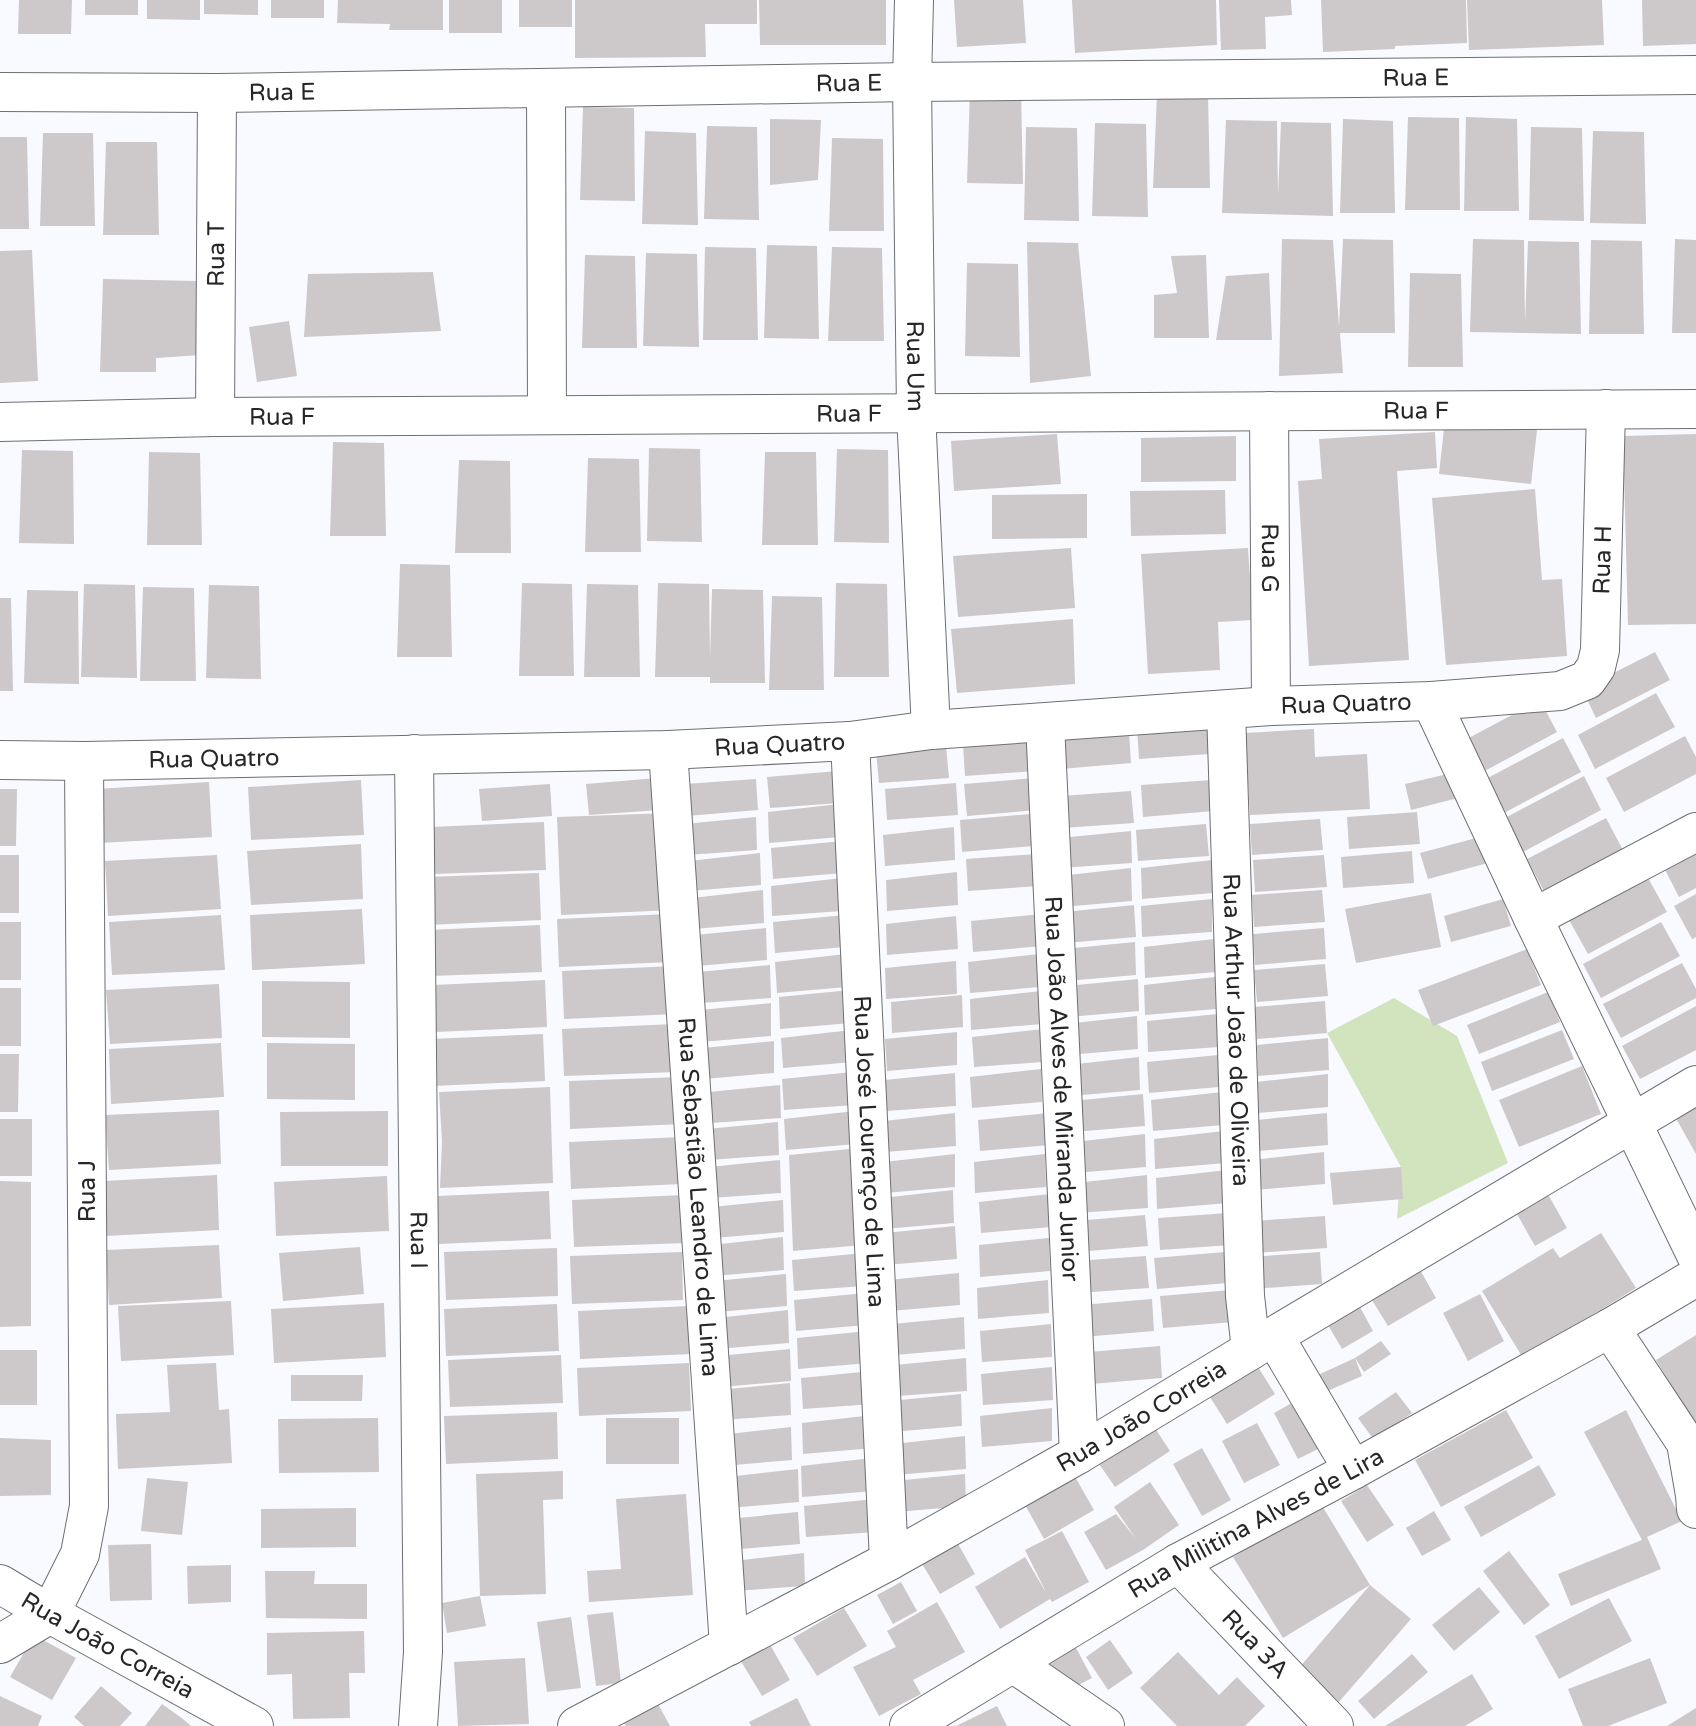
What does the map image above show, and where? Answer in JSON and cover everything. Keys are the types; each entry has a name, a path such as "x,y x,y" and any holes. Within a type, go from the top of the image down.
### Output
{"street":[{"name":"Rua Um","path":"914,0 912,82 916,413 932,730"},
{"name":"Rua E","path":"0,92 217,93 912,82 1696,75"},
{"path":"546,88 547,415"},
{"name":"Rua T","path":"215,417 217,93"},
{"name":"Rua H","path":"1560,691 1587,680 1597,667 1600,650 1606,408"},
{"name":"Rua F","path":"0,422 215,417 1696,409"},
{"name":"Rua G","path":"1269,411 1271,706"},
{"name":"Rua Quatro","path":"0,760 84,761 668,750 850,741 932,730 1271,706 1431,701 1560,691"},
{"path":"1431,701 1632,1124 1692,1237"},
{"name":"Rua Arthur João de Oliveira","path":"1226,710 1245,1296 1263,1343"},
{"name":"Rua João Alves de Miranda Junior","path":"1045,723 1079,1454"},
{"name":"Rua José Lourenço de Lima","path":"850,741 889,1561"},
{"name":"Rua Sebastião Leandro de Lima","path":"668,750 729,1646"},
{"name":"Rua I","path":"414,754 423,1652 418,1726"},
{"name":"Rua J","path":"50,1614 80,1554 89,1506 84,761"},
{"path":"1533,918 1696,832"},
{"name":"Rua João Correia","path":"577,1726 889,1561 1079,1454 1696,1085"},
{"name":"Rua Militina Alves de Lira","path":"909,1726 1178,1563 1353,1471 1696,1277"},
{"path":"1610,1328 1686,1443 1696,1509"},
{"path":"1263,1343 1353,1471"},
{"name":"Rua 3A","path":"1178,1563 1334,1726"},
{"name":"Rua João Correia","path":"0,1584 254,1726"},
{"path":"0,1644 50,1614"},
{"path":"1013,1663 1105,1726"}],"green space":[{"path":"1394,998 1457,1036 1508,1163 1397,1219 1401,1167 1327,1033"}],"building":[{"path":"19,0 72,0 71,34 18,34"},
{"path":"85,0 138,0 138,15 85,15"},
{"path":"147,0 200,0 200,20 147,19"},
{"path":"204,0 258,0 258,15 204,14"},
{"path":"271,0 324,0 324,18 271,18"},
{"path":"338,0 443,0 443,30 389,30 390,24 337,23"},
{"path":"449,0 502,0 502,33 449,33"},
{"path":"519,0 572,0 572,27 519,27"},
{"path":"575,0 757,0 757,24 705,24 706,57 575,58"},
{"path":"759,0 886,0 886,45 760,45"},
{"path":"954,0 1023,0 1026,43 957,47"},
{"path":"1072,0 1216,0 1217,45 1075,53"},
{"path":"1219,0 1291,0 1292,15 1265,17 1266,49 1221,50"},
{"path":"1321,0 1466,0 1467,43 1323,52"},
{"path":"1467,0 1602,0 1604,45 1469,50"},
{"path":"1642,0 1696,0 1696,44 1643,46"},
{"path":"970,90 1021,92 1023,184 967,183"},
{"path":"1157,94 1208,95 1210,188 1153,188"},
{"path":"583,107 634,108 635,201 580,200"},
{"path":"1408,117 1459,118 1460,210 1405,210"},
{"path":"1466,117 1517,119 1519,211 1464,211"},
{"path":"770,119 821,120 818,180 770,185"},
{"path":"1343,119 1393,121 1395,213 1340,213"},
{"path":"1226,120 1277,121 1278,194 1281,122 1331,123 1333,216 1222,213"},
{"path":"1095,123 1146,124 1148,217 1092,216"},
{"path":"707,126 757,127 759,220 704,219"},
{"path":"1026,127 1077,128 1079,221 1024,220"},
{"path":"1531,127 1582,128 1584,221 1529,220"},
{"path":"645,131 696,133 698,225 642,224"},
{"path":"1593,131 1644,132 1646,224 1590,223"},
{"path":"43,133 93,133 95,226 40,226"},
{"path":"0,137 27,137 29,229 0,229"},
{"path":"832,138 883,139 884,231 829,231"},
{"path":"106,142 157,142 159,235 103,235"},
{"path":"1282,239 1333,240 1339,327 1343,239 1393,240 1395,333 1340,333 1343,373 1279,376"},
{"path":"1473,239 1524,240 1525,323 1528,241 1579,242 1581,334 1470,332"},
{"path":"1675,239 1696,240 1696,333 1672,333"},
{"path":"1591,240 1642,241 1644,334 1589,334"},
{"path":"1027,242 1078,243 1091,376 1030,383"},
{"path":"767,245 817,246 819,339 764,338"},
{"path":"705,247 756,248 758,340 703,340"},
{"path":"832,247 882,248 884,341 828,341"},
{"path":"32,250 38,381 0,383 0,251"},
{"path":"646,253 697,254 699,347 643,346"},
{"path":"585,255 635,256 637,348 582,348"},
{"path":"1206,255 1209,338 1154,338 1154,295 1177,293 1171,256"},
{"path":"967,263 1018,264 1020,357 965,356"},
{"path":"433,272 441,331 304,337 308,274"},
{"path":"1269,273 1272,340 1216,340 1226,276"},
{"path":"1410,273 1461,274 1463,367 1408,367"},
{"path":"103,279 196,281 201,355 156,358 156,372 100,372"},
{"path":"289,321 297,376 257,382 249,327"},
{"path":"1445,419 1537,430 1531,484 1439,474"},
{"path":"1435,432 1437,468 1397,471 1409,660 1309,666 1298,481 1322,479 1319,439"},
{"path":"1057,434 1061,484 954,491 951,441"},
{"path":"1696,434 1696,624 1628,625 1623,436"},
{"path":"1236,436 1236,481 1141,482 1141,438"},
{"path":"333,442 384,443 386,536 330,536"},
{"path":"649,448 700,449 702,542 647,541"},
{"path":"837,449 888,450 889,543 834,542"},
{"path":"22,450 73,451 74,544 19,543"},
{"path":"149,452 200,453 202,545 147,545"},
{"path":"765,452 816,452 818,545 762,545"},
{"path":"588,458 639,459 641,552 585,552"},
{"path":"459,460 510,461 511,553 455,553"},
{"path":"1535,489 1542,580 1562,579 1567,656 1446,665 1432,498"},
{"path":"1225,490 1226,534 1131,536 1130,491"},
{"path":"1087,494 1087,538 992,539 992,495"},
{"path":"1071,548 1075,608 958,617 953,556"},
{"path":"1248,548 1253,620 1218,622 1220,670 1148,674 1141,554"},
{"path":"400,564 450,565 452,657 397,657"},
{"path":"522,583 572,584 574,676 519,676"},
{"path":"658,583 709,584 710,658 712,589 763,590 765,683 710,683 710,677 655,677"},
{"path":"836,583 887,584 889,677 834,677"},
{"path":"84,584 135,585 137,678 81,677"},
{"path":"587,584 638,585 640,677 584,677"},
{"path":"209,585 259,586 261,679 206,678"},
{"path":"143,587 194,588 196,681 140,681"},
{"path":"27,590 78,591 79,684 24,683"},
{"path":"772,596 822,597 824,690 769,690"},
{"path":"0,598 11,598 13,691 0,691"},
{"path":"1073,619 1075,684 957,693 951,629"},
{"path":"1655,652 1670,680 1596,718 1582,689"},
{"path":"1656,693 1675,727 1595,769 1578,735"},
{"path":"1540,700 1557,732 1481,773 1463,741"},
{"path":"1207,723 1210,754 1139,759 1137,728"},
{"path":"1314,729 1315,757 1367,754 1370,809 1250,815 1245,733"},
{"path":"1129,732 1131,763 1061,769 1058,737"},
{"path":"1685,736 1696,757 1696,774 1624,812 1606,778"},
{"path":"1563,738 1581,772 1502,814 1484,780"},
{"path":"1034,739 1036,771 965,776 963,745"},
{"path":"946,746 949,778 879,783 876,751"},
{"path":"838,771 840,803 770,808 767,777"},
{"path":"1456,772 1462,797 1411,810 1405,784"},
{"path":"1584,776 1601,810 1523,852 1505,818"},
{"path":"657,778 660,810 589,815 586,784"},
{"path":"1035,778 1037,810 967,816 964,784"},
{"path":"756,779 758,810 687,816 685,784"},
{"path":"361,780 364,835 251,840 248,787"},
{"path":"1212,780 1214,811 1143,817 1141,785"},
{"path":"209,782 212,837 99,843 96,789"},
{"path":"956,783 958,815 887,820 885,789"},
{"path":"550,784 552,816 482,821 479,789"},
{"path":"0,789 17,789 16,846 0,846"},
{"path":"1131,791 1134,823 1063,828 1061,796"},
{"path":"839,804 840,837 769,843 768,812"},
{"path":"1417,812 1420,844 1349,849 1347,817"},
{"path":"670,813 674,910 561,915 557,817"},
{"path":"1031,814 1033,846 962,852 960,820"},
{"path":"756,817 757,850 687,855 685,824"},
{"path":"1606,818 1624,852 1545,893 1527,859"},
{"path":"1320,819 1323,850 1252,855 1250,824"},
{"path":"544,822 546,870 433,874 431,827"},
{"path":"1206,824 1209,856 1138,861 1136,830"},
{"path":"954,827 955,860 885,866 883,835"},
{"path":"1131,831 1132,863 1061,868 1060,838"},
{"path":"1480,837 1488,863 1428,879 1420,853"},
{"path":"842,841 843,873 773,879 771,848"},
{"path":"361,844 363,899 251,905 247,851"},
{"path":"1696,844 1696,888 1679,897 1661,862"},
{"path":"1412,851 1414,883 1343,888 1341,857"},
{"path":"760,853 761,885 690,891 689,861"},
{"path":"1036,854 1039,886 968,891 966,859"},
{"path":"0,855 19,855 19,913 0,913"},
{"path":"217,855 221,909 108,916 105,861"},
{"path":"1324,855 1327,887 1255,892 1253,860"},
{"path":"1212,860 1213,893 1142,899 1141,868"},
{"path":"1131,868 1132,901 1062,907 1060,876"},
{"path":"957,872 958,905 887,911 886,880"},
{"path":"539,873 541,920 428,925 426,877"},
{"path":"842,878 842,911 772,916 771,886"},
{"path":"1648,878 1667,912 1588,954 1569,920"},
{"path":"763,890 764,923 694,929 692,898"},
{"path":"1322,890 1325,922 1254,927 1252,895"},
{"path":"1431,893 1441,947 1356,963 1345,909"},
{"path":"1696,894 1696,937 1692,939 1674,906"},
{"path":"1212,899 1212,932 1142,937 1141,906"},
{"path":"1503,899 1511,926 1451,942 1444,916"},
{"path":"1134,905 1136,937 1065,943 1064,912"},
{"path":"362,909 365,964 252,970 250,915"},
{"path":"669,914 671,962 559,967 557,919"},
{"path":"1042,914 1043,946 973,952 971,921"},
{"path":"221,915 225,970 112,975 109,922"},
{"path":"845,915 845,947 775,953 773,922"},
{"path":"956,916 958,949 887,955 886,924"},
{"path":"0,922 21,922 21,980 0,980"},
{"path":"1661,922 1680,956 1601,998 1583,964"},
{"path":"540,925 542,972 430,976 428,930"},
{"path":"766,928 767,960 697,966 695,935"},
{"path":"1324,928 1326,959 1255,965 1253,934"},
{"path":"1214,939 1216,972 1145,978 1144,947"},
{"path":"1135,942 1136,975 1066,981 1064,949"},
{"path":"1527,949 1541,985 1433,1026 1418,990"},
{"path":"846,954 847,987 777,993 775,962"},
{"path":"1039,954 1040,987 970,993 968,962"},
{"path":"956,961 957,994 886,999 885,968"},
{"path":"1682,963 1696,989 1696,998 1621,1038 1603,1004"},
{"path":"1325,964 1328,996 1257,1002 1254,970"},
{"path":"770,965 771,998 701,1003 699,972"},
{"path":"674,966 676,1014 564,1019 562,971"},
{"path":"1215,977 1216,1009 1145,1015 1144,985"},
{"path":"1138,979 1139,1011 1068,1017 1067,986"},
{"path":"545,980 547,1027 435,1032 433,985"},
{"path":"262,981 350,982 350,1038 262,1037"},
{"path":"219,984 222,1038 110,1044 106,990"},
{"path":"0,988 21,988 21,1046 0,1046"},
{"path":"850,990 851,1023 780,1029 779,997"},
{"path":"1041,991 1042,1024 971,1030 970,999"},
{"path":"1548,992 1560,1022 1479,1054 1467,1025"},
{"path":"962,995 963,1027 892,1033 891,1002"},
{"path":"1325,1001 1327,1033 1257,1039 1254,1007"},
{"path":"771,1003 771,1036 702,1042 700,1010"},
{"path":"1696,1006 1696,1050 1640,1079 1622,1046"},
{"path":"1218,1014 1219,1047 1148,1052 1147,1021"},
{"path":"1137,1016 1138,1049 1068,1055 1066,1024"},
{"path":"675,1024 677,1072 564,1076 562,1029"},
{"path":"1043,1029 1043,1062 974,1067 972,1037"},
{"path":"852,1030 853,1062 783,1068 781,1038"},
{"path":"1562,1030 1574,1059 1492,1091 1481,1062"},
{"path":"957,1032 957,1065 887,1071 885,1039"},
{"path":"543,1034 545,1081 433,1086 431,1039"},
{"path":"1328,1038 1329,1070 1258,1076 1257,1045"},
{"path":"774,1041 774,1073 704,1079 703,1048"},
{"path":"221,1043 224,1097 111,1104 109,1049"},
{"path":"267,1043 355,1044 355,1100 267,1099"},
{"path":"0,1054 19,1054 18,1112 0,1112"},
{"path":"1218,1055 1219,1087 1149,1093 1147,1062"},
{"path":"1139,1057 1140,1090 1070,1096 1068,1065"},
{"path":"1582,1066 1601,1114 1519,1147 1499,1100"},
{"path":"1041,1069 1042,1102 972,1108 970,1077"},
{"path":"853,1072 854,1105 784,1110 782,1079"},
{"path":"955,1073 956,1106 886,1111 884,1080"},
{"path":"1328,1074 1328,1107 1258,1113 1256,1082"},
{"path":"681,1077 683,1124 570,1129 569,1081"},
{"path":"780,1085 781,1118 711,1123 709,1092"},
{"path":"550,1087 553,1183 440,1188 442,1141 439,1092"},
{"path":"1222,1092 1223,1125 1153,1131 1151,1100"},
{"path":"1143,1094 1145,1126 1074,1132 1072,1101"},
{"path":"1696,1102 1696,1154 1674,1115"},
{"path":"219,1110 221,1164 109,1170 105,1115"},
{"path":"388,1111 388,1166 281,1166 280,1112"},
{"path":"855,1111 856,1144 786,1150 784,1119"},
{"path":"955,1113 956,1146 886,1152 884,1121"},
{"path":"1049,1113 1050,1145 980,1151 978,1120"},
{"path":"1327,1113 1328,1145 1258,1151 1256,1120"},
{"path":"0,1119 32,1119 32,1176 0,1176"},
{"path":"778,1122 779,1155 709,1160 707,1129"},
{"path":"1224,1131 1226,1163 1155,1169 1154,1139"},
{"path":"1145,1134 1146,1167 1075,1173 1074,1142"},
{"path":"681,1137 683,1184 571,1189 569,1142"},
{"path":"860,1148 863,1245 793,1251 789,1155"},
{"path":"1324,1152 1325,1184 1255,1190 1253,1160"},
{"path":"955,1154 955,1187 885,1193 884,1162"},
{"path":"1045,1154 1046,1187 975,1193 974,1162"},
{"path":"780,1160 781,1193 711,1198 709,1167"},
{"path":"1401,1167 1403,1199 1333,1205 1330,1173"},
{"path":"1227,1170 1228,1203 1157,1209 1156,1178"},
{"path":"217,1175 219,1230 106,1236 104,1181"},
{"path":"1147,1175 1148,1208 1077,1213 1076,1183"},
{"path":"387,1176 389,1231 276,1236 274,1182"},
{"path":"0,1181 31,1182 31,1326 0,1327"},
{"path":"1545,1189 1567,1228 1535,1246 1513,1207"},
{"path":"953,1190 954,1223 884,1229 882,1198"},
{"path":"549,1191 551,1239 439,1244 437,1196"},
{"path":"1050,1194 1051,1227 981,1233 979,1202"},
{"path":"684,1195 686,1243 574,1247 572,1200"},
{"path":"783,1200 784,1232 714,1238 712,1207"},
{"path":"1228,1213 1231,1245 1160,1250 1158,1218"},
{"path":"1145,1215 1148,1246 1077,1252 1075,1221"},
{"path":"1325,1216 1327,1248 1256,1253 1253,1221"},
{"path":"955,1226 957,1259 886,1265 885,1233"},
{"path":"1601,1233 1636,1288 1523,1358 1482,1291 1553,1248 1560,1258"},
{"path":"783,1237 784,1270 714,1276 712,1245"},
{"path":"1049,1238 1050,1271 980,1277 979,1245"},
{"path":"219,1245 222,1298 109,1305 106,1250"},
{"path":"360,1247 364,1294 283,1301 279,1253"},
{"path":"557,1248 558,1296 446,1300 444,1252"},
{"path":"682,1252 683,1300 572,1304 570,1256"},
{"path":"1225,1252 1227,1283 1157,1289 1154,1258"},
{"path":"1320,1252 1322,1284 1252,1289 1249,1257"},
{"path":"863,1253 864,1286 794,1291 792,1260"},
{"path":"1146,1256 1149,1288 1078,1293 1075,1261"},
{"path":"1419,1268 1436,1298 1388,1326 1370,1297"},
{"path":"959,1273 960,1305 890,1311 888,1280"},
{"path":"786,1274 787,1306 717,1312 715,1281"},
{"path":"1048,1280 1049,1313 978,1319 977,1288"},
{"path":"1231,1290 1233,1322 1163,1328 1160,1296"},
{"path":"865,1293 866,1325 796,1331 794,1300"},
{"path":"1480,1294 1504,1341 1468,1361 1443,1313"},
{"path":"1152,1299 1154,1331 1083,1337 1081,1305"},
{"path":"231,1301 234,1355 121,1361 118,1306"},
{"path":"384,1303 386,1357 274,1363 271,1309"},
{"path":"557,1304 559,1351 446,1356 444,1309"},
{"path":"690,1306 692,1354 580,1359 578,1311"},
{"path":"1360,1307 1373,1331 1342,1349 1328,1325"},
{"path":"788,1310 789,1343 718,1349 717,1318"},
{"path":"964,1317 965,1349 895,1355 893,1324"},
{"path":"1051,1324 1052,1357 982,1362 980,1331"},
{"path":"868,1331 869,1363 798,1369 797,1338"},
{"path":"1696,1335 1696,1426 1656,1360"},
{"path":"1381,1341 1391,1354 1364,1372 1355,1358"},
{"path":"1160,1346 1162,1378 1091,1384 1089,1352"},
{"path":"790,1349 791,1381 721,1387 719,1356"},
{"path":"0,1350 37,1350 37,1405 0,1405"},
{"path":"561,1355 563,1403 450,1407 448,1360"},
{"path":"966,1358 967,1391 897,1396 895,1365"},
{"path":"1355,1358 1362,1376 1325,1392 1318,1375"},
{"path":"1253,1359 1275,1394 1227,1424 1205,1389"},
{"path":"216,1363 219,1410 229,1409 232,1463 118,1469 116,1414 170,1412 167,1365"},
{"path":"689,1363 691,1411 579,1416 577,1368"},
{"path":"1052,1367 1053,1400 983,1405 981,1374"},
{"path":"872,1371 873,1404 803,1409 801,1378"},
{"path":"291,1375 363,1375 362,1401 291,1401"},
{"path":"790,1383 791,1415 721,1420 719,1390"},
{"path":"1396,1392 1412,1413 1374,1440 1358,1418"},
{"path":"961,1394 962,1426 891,1432 890,1401"},
{"path":"1297,1400 1322,1447 1298,1459 1274,1413"},
{"path":"1052,1408 1052,1441 982,1447 980,1416"},
{"path":"1506,1410 1533,1458 1441,1507 1415,1460"},
{"path":"1626,1410 1682,1521 1647,1537 1661,1569 1571,1606 1558,1574 1642,1540 1584,1432"},
{"path":"557,1412 558,1459 446,1464 444,1416"},
{"path":"873,1415 874,1448 803,1454 802,1423"},
{"path":"378,1418 379,1472 279,1473 278,1419"},
{"path":"606,1418 679,1418 679,1464 606,1464"},
{"path":"1151,1422 1170,1451 1115,1487 1095,1458"},
{"path":"1257,1423 1280,1465 1244,1483 1222,1441"},
{"path":"791,1427 792,1460 722,1466 720,1435"},
{"path":"965,1436 966,1469 896,1475 894,1444"},
{"path":"0,1438 51,1440 51,1495 0,1496"},
{"path":"1202,1448 1231,1500 1202,1516 1173,1464"},
{"path":"872,1458 873,1491 802,1497 801,1466"},
{"path":"1539,1465 1556,1495 1481,1537 1464,1507"},
{"path":"798,1469 799,1502 729,1508 727,1477"},
{"path":"563,1471 563,1499 543,1500 546,1594 480,1596 476,1474"},
{"path":"965,1474 966,1506 896,1512 894,1481"},
{"path":"1074,1475 1094,1510 1044,1539 1024,1503"},
{"path":"147,1478 188,1482 182,1535 141,1531"},
{"path":"1150,1482 1179,1525 1143,1550 1106,1570 1084,1532 1116,1514 1136,1539 1114,1507"},
{"path":"1367,1485 1394,1525 1367,1542 1341,1501"},
{"path":"686,1494 693,1595 589,1602 587,1571 621,1569 616,1499"},
{"path":"875,1499 876,1532 806,1537 804,1506"},
{"path":"1321,1504 1370,1585 1283,1638 1233,1557"},
{"path":"356,1508 356,1547 261,1548 261,1509"},
{"path":"1434,1511 1451,1540 1422,1556 1406,1528"},
{"path":"798,1512 800,1544 729,1550 728,1519"},
{"path":"1062,1531 1089,1582 1052,1602 1050,1599 1000,1629 975,1587 1025,1557 1047,1594 1025,1550"},
{"path":"957,1542 975,1574 940,1594 921,1562"},
{"path":"151,1544 152,1600 110,1601 108,1545"},
{"path":"1509,1551 1550,1605 1524,1625 1483,1571"},
{"path":"804,1553 805,1586 735,1591 733,1561"},
{"path":"231,1565 231,1602 188,1604 187,1566"},
{"path":"265,1571 315,1571 314,1584 367,1584 367,1619 266,1618"},
{"path":"901,1582 917,1611 893,1624 877,1595"},
{"path":"1370,1585 1411,1619 1338,1703 1298,1669"},
{"path":"1479,1587 1500,1612 1454,1651 1432,1625"},
{"path":"480,1596 486,1626 447,1633 442,1603"},
{"path":"1609,1598 1632,1641 1559,1679 1535,1636"},
{"path":"937,1602 965,1652 913,1680 921,1694 879,1716 853,1667 896,1647 887,1631"},
{"path":"844,1608 867,1646 817,1676 793,1638"},
{"path":"613,1612 621,1683 596,1686 587,1615"},
{"path":"571,1617 581,1688 547,1692 537,1622"},
{"path":"364,1631 365,1673 349,1673 350,1718 293,1719 292,1674 267,1675 267,1633"},
{"path":"34,1635 76,1658 52,1700 10,1677"},
{"path":"1110,1640 1133,1673 1108,1690 1086,1657"},
{"path":"768,1641 790,1680 762,1696 739,1658"},
{"path":"1074,1644 1092,1678 1065,1692 1047,1659"},
{"path":"1178,1652 1219,1695 1237,1677 1265,1706 1245,1726 1177,1726 1140,1688"},
{"path":"1412,1654 1428,1672 1374,1719 1358,1701"},
{"path":"525,1658 529,1724 458,1726 454,1662"},
{"path":"1650,1658 1667,1703 1608,1726 1583,1726 1568,1689"},
{"path":"1472,1674 1493,1709 1465,1726 1385,1726"},
{"path":"101,1686 132,1713 120,1726 84,1726 74,1717"},
{"path":"0,1696 42,1716 38,1726 0,1726"},
{"path":"797,1698 811,1726 751,1726 749,1722"},
{"path":"657,1702 670,1726 626,1726 623,1721"},
{"path":"162,1704 183,1719 191,1726 145,1726"},
{"path":"997,1706 1007,1726 956,1726"},
{"path":"1696,1708 1696,1726 1667,1726"}]}
